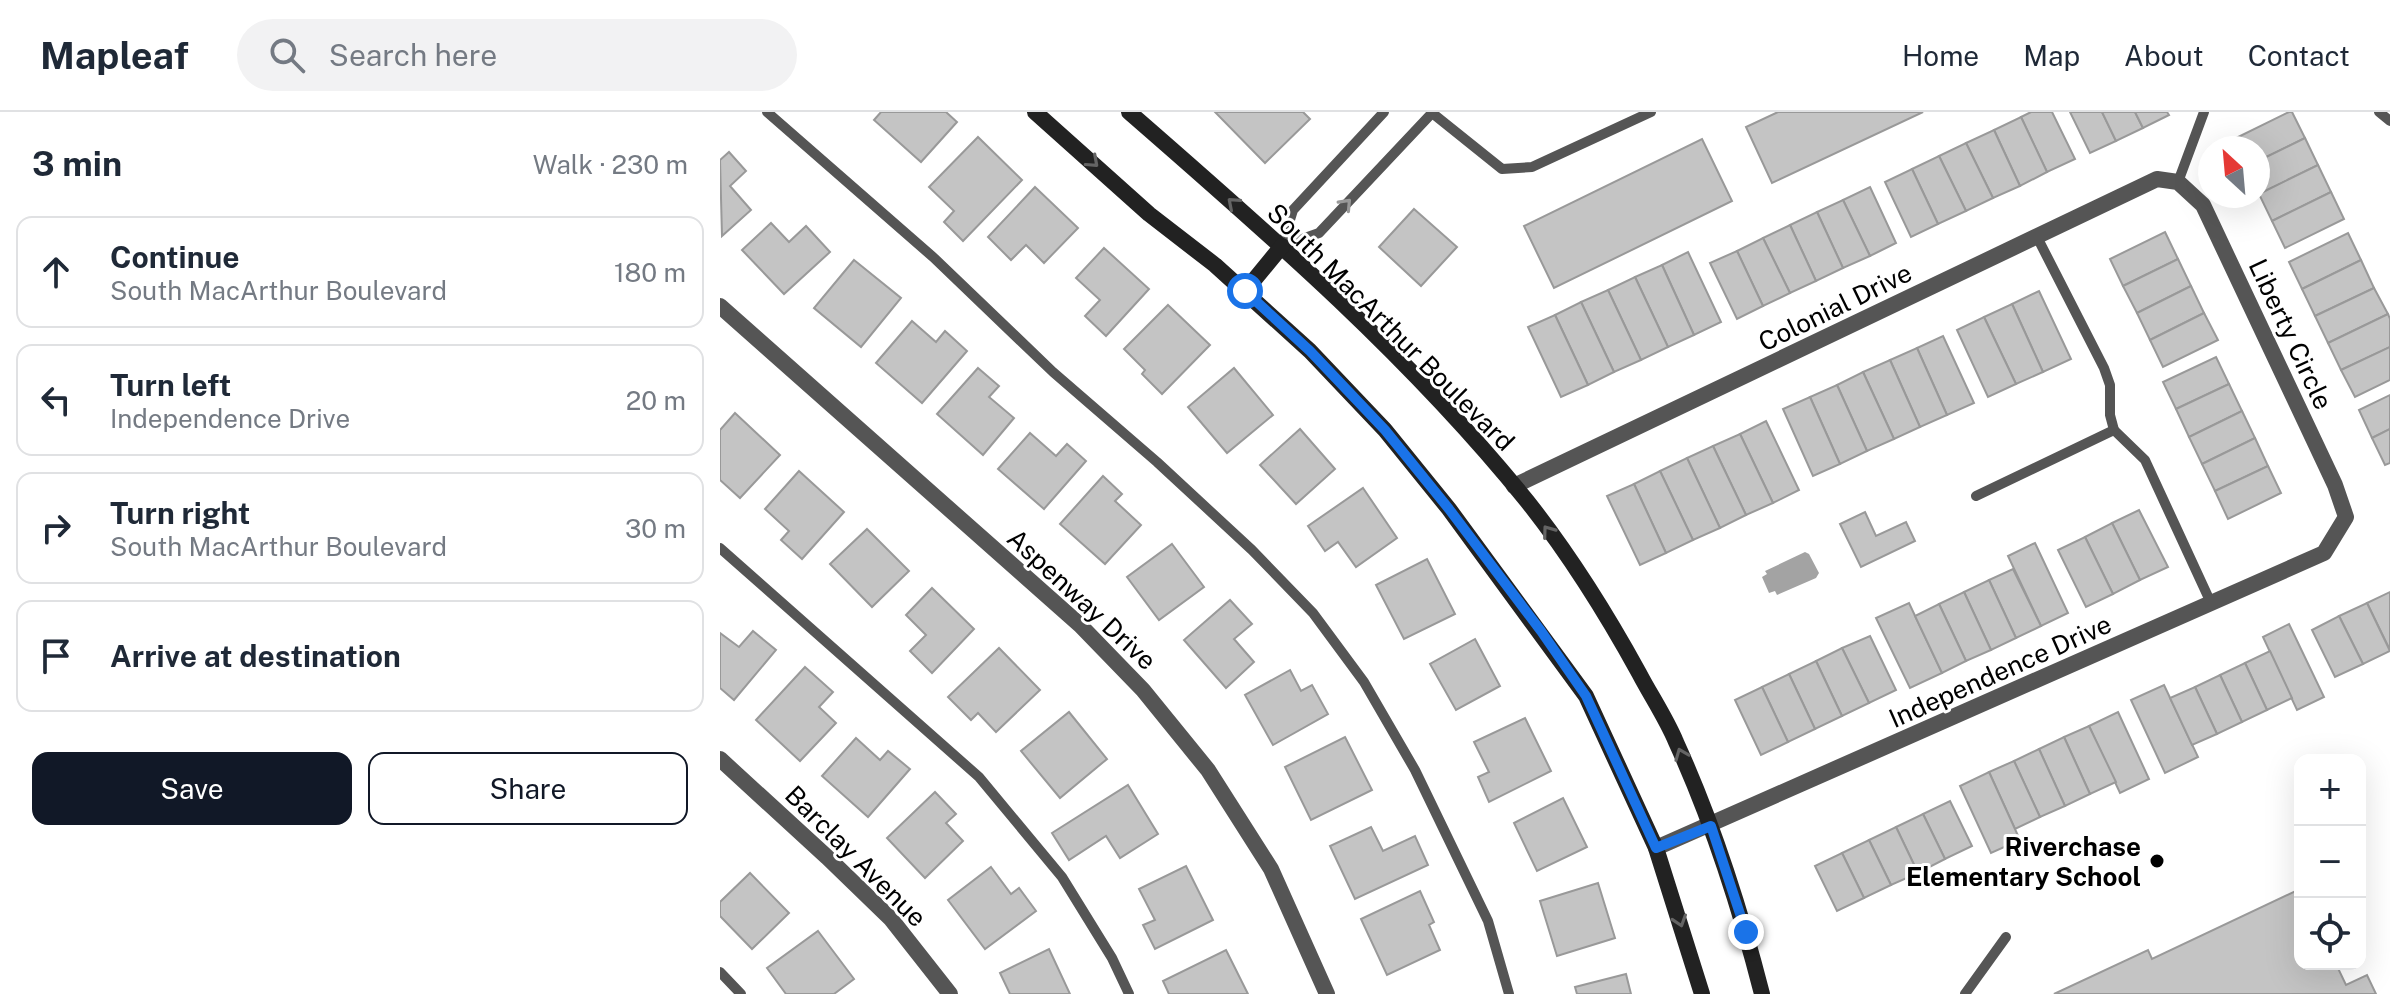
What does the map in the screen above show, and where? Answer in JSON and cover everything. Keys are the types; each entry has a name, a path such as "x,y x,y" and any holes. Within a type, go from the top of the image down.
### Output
{"main road":[{"path":"1035,112 1149,214 1245,291 1310,351 1385,430 1449,509 1586,696 1656,848 1702,994"},
{"name":"South MacArthur Boulevard","path":"1129,112 1282,246 1450,413 1514,486 1575,567 1675,740 1711,826 1746,932 1762,994"},
{"path":"1245,291 1282,246"}],"street":[{"name":"Colonial Drive","path":"1514,486 2157,179 2178,182"},
{"name":"Liberty Circle","path":"2178,182 2203,205 2335,485 2346,517"},
{"name":"Aspenway Drive","path":"720,306 1080,625 1143,690 1208,770 1271,869 1327,994"},
{"name":"Independence Drive","path":"1656,848 2324,553 2346,517"},
{"name":"Barclay Avenue","path":"720,759 891,919 950,994"}],"lane":[{"path":"767,112 933,257 1053,372 1157,462 1252,550 1313,613 1364,682 1415,770 1488,921 1509,994"},
{"path":"1282,246 1293,210 1384,112"},
{"path":"1282,246 1319,233 1431,112 1502,169 1532,167 1651,112"},
{"path":"2178,182 2204,112"},
{"path":"2379,112 2390,121"},
{"path":"2037,237 2104,368 2110,385 2110,415 2114,430 2145,460 2211,603"},
{"path":"1976,496 2114,430"},
{"path":"720,548 979,777 1062,877 1112,958 1129,994"},
{"path":"1965,994 2006,937"},
{"path":"720,972 741,994"}],"shaded area":[{"path":"1805,552 1819,573 1816,578 1777,595 1775,591 1769,593 1762,577 1767,574 1765,571"}],"building":[{"path":"881,112 946,112 957,122 921,162 874,120"},
{"path":"1215,112 1303,112 1310,119 1265,163"},
{"path":"1778,112 1923,112 1772,183 1746,127"},
{"path":"2031,112 2052,112 2075,159 2047,172 2021,117"},
{"path":"2070,112 2102,112 2116,141 2090,153"},
{"path":"2102,112 2135,112 2143,128 2116,141"},
{"path":"2135,112 2167,112 2169,115 2143,128"},
{"path":"2292,112 2305,138 2270,155 2270,136 2240,136"},
{"path":"2021,117 2047,172 2020,186 1994,130"},
{"path":"1994,130 2020,186 1993,198 1966,143"},
{"path":"978,137 1022,180 963,241 944,222 954,211 929,187"},
{"path":"2305,138 2318,165 2270,189 2270,155"},
{"path":"1702,139 1732,201 1554,288 1524,226"},
{"path":"1966,143 1993,198 1966,211 1939,156"},
{"path":"729,152 746,171 730,186 751,210 722,236 720,160"},
{"path":"1939,156 1966,211 1938,224 1912,169"},
{"path":"2318,165 2331,192 2272,221 2266,208 2270,208 2270,189"},
{"path":"1912,169 1938,224 1911,237 1885,182"},
{"path":"1035,187 1078,228 1044,263 1026,245 1011,260 988,237"},
{"path":"1870,187 1896,243 1870,256 1843,200"},
{"path":"2331,192 2344,219 2285,248 2272,221"},
{"path":"1843,200 1870,256 1843,268 1817,212"},
{"path":"1414,209 1457,247 1421,286 1379,247"},
{"path":"1817,212 1843,268 1816,281 1790,225"},
{"path":"771,223 789,242 806,226 830,252 784,294 742,250"},
{"path":"1790,225 1816,281 1790,293 1763,238"},
{"path":"2165,232 2178,259 2123,286 2110,259"},
{"path":"2348,233 2361,260 2302,289 2289,262"},
{"path":"1763,238 1790,293 1763,306 1737,251"},
{"path":"1104,248 1149,289 1106,336 1085,316 1100,300 1076,278"},
{"path":"1737,251 1763,306 1737,319 1710,263"},
{"path":"1688,252 1721,322 1694,335 1662,265"},
{"path":"2178,259 2191,286 2137,313 2123,286"},
{"path":"854,260 901,298 861,347 814,308"},
{"path":"2361,260 2374,288 2315,316 2302,289"},
{"path":"1662,265 1694,335 1668,347 1635,277"},
{"path":"1635,277 1668,347 1641,360 1608,290"},
{"path":"2191,286 2204,313 2150,340 2137,313"},
{"path":"2374,288 2388,314 2328,343 2315,316"},
{"path":"1608,290 1641,360 1614,372 1581,302"},
{"path":"2039,291 2071,359 2043,372 2012,304"},
{"path":"1581,302 1614,372 1588,385 1555,315"},
{"path":"2012,304 2043,372 2016,384 1984,317"},
{"path":"1168,305 1210,345 1162,394 1142,374 1145,370 1124,349"},
{"path":"2204,313 2218,340 2163,367 2150,340"},
{"path":"2388,314 2390,347 2341,370 2328,343"},
{"path":"1555,315 1588,385 1561,397 1528,327"},
{"path":"1984,317 2016,384 1988,397 1957,330"},
{"path":"912,321 936,342 945,331 967,351 922,403 876,363"},
{"path":"1943,336 1974,403 1947,415 1917,348"},
{"path":"2390,347 2390,380 2355,397 2341,370"},
{"path":"1917,348 1947,415 1920,427 1890,360"},
{"path":"2216,357 2229,384 2176,409 2163,382"},
{"path":"1890,360 1920,427 1894,439 1863,372"},
{"path":"978,368 999,386 989,397 1014,418 983,455 937,414"},
{"path":"1234,368 1273,415 1227,453 1188,407"},
{"path":"1863,372 1894,439 1867,451 1837,385"},
{"path":"2229,384 2242,411 2189,437 2176,409"},
{"path":"1837,385 1867,451 1840,464 1810,397"},
{"path":"2390,395 2390,429 2372,438 2359,410"},
{"path":"1810,397 1840,464 1813,476 1783,409"},
{"path":"2242,411 2255,438 2202,464 2189,437"},
{"path":"735,413 780,455 740,498 720,480 720,430"},
{"path":"1766,421 1799,490 1773,503 1740,434"},
{"path":"1300,429 1335,469 1296,504 1260,465"},
{"path":"2390,429 2390,463 2385,465 2372,438"},
{"path":"1030,433 1056,456 1067,444 1086,461 1044,509 998,469"},
{"path":"1740,434 1773,503 1746,515 1713,446"},
{"path":"2255,438 2268,466 2215,491 2202,464"},
{"path":"1713,446 1746,515 1720,528 1687,458"},
{"path":"1687,458 1720,528 1693,540 1660,471"},
{"path":"2268,466 2281,493 2228,519 2215,491"},
{"path":"799,471 844,512 802,559 781,540 789,531 765,509"},
{"path":"1660,471 1693,540 1666,553 1634,484"},
{"path":"1103,476 1122,494 1115,501 1141,525 1105,564 1060,524"},
{"path":"1634,484 1666,553 1640,565 1607,496"},
{"path":"1363,488 1397,538 1356,567 1338,542 1325,551 1308,526"},
{"path":"2139,510 2168,567 2140,580 2112,523"},
{"path":"1865,512 1876,536 1906,522 1915,541 1861,567 1840,524"},
{"path":"2112,523 2140,580 2113,594 2085,537"},
{"path":"867,529 909,571 872,607 830,564"},
{"path":"2085,537 2113,594 2086,607 2058,550"},
{"path":"2035,543 2068,613 2041,626 2008,556"},
{"path":"1172,544 1204,587 1159,620 1127,577"},
{"path":"1427,559 1455,614 1404,639 1376,585"},
{"path":"2013,569 2041,626 2016,638 1989,580"},
{"path":"1989,580 2016,638 1991,650 1964,592"},
{"path":"932,588 974,629 932,673 910,651 926,635 906,615"},
{"path":"1964,592 1991,650 1966,661 1939,604"},
{"path":"2390,592 2390,650 2367,603"},
{"path":"1230,600 1252,624 1234,639 1254,662 1226,688 1184,640"},
{"path":"1909,603 1942,673 1910,688 1876,618"},
{"path":"2367,603 2390,651 2363,664 2339,616"},
{"path":"1939,604 1966,661 1942,673 1915,616"},
{"path":"2339,616 2363,664 2335,677 2312,630"},
{"path":"2289,624 2324,697 2297,710 2263,637"},
{"path":"753,631 776,650 734,700 720,688 720,633 739,647"},
{"path":"1870,636 1896,690 1869,703 1842,648"},
{"path":"1475,639 1500,686 1456,710 1430,664"},
{"path":"999,648 1040,690 996,732 978,713 971,720 948,697"},
{"path":"1842,648 1869,703 1842,716 1816,661"},
{"path":"2270,651 2292,698 2267,710 2245,663"},
{"path":"1816,661 1842,716 1815,729 1789,674"},
{"path":"2245,663 2267,710 2242,722 2220,675"},
{"path":"805,667 833,692 819,707 836,723 800,761 756,720"},
{"path":"1290,670 1301,691 1312,685 1328,714 1273,745 1245,695"},
{"path":"1789,674 1815,729 1788,742 1762,687"},
{"path":"2220,675 2242,722 2217,734 2195,687"},
{"path":"2164,685 2198,757 2165,773 2131,700"},
{"path":"1762,687 1788,742 1761,755 1735,700"},
{"path":"2195,687 2217,734 2192,745 2170,698"},
{"path":"1069,712 1107,759 1060,798 1021,751"},
{"path":"2118,712 2149,779 2120,793 2089,726"},
{"path":"1525,718 1551,771 1489,802 1478,777 1489,772 1474,742"},
{"path":"2089,726 2116,782 2090,794 2064,737"},
{"path":"1345,737 1372,790 1311,820 1285,767"},
{"path":"2064,737 2090,794 2065,806 2039,749"},
{"path":"856,738 880,760 888,751 910,769 868,817 822,776"},
{"path":"2039,749 2065,806 2040,817 2014,761"},
{"path":"2014,761 2040,817 2015,829 1989,772"},
{"path":"1989,772 2020,840 1991,853 1960,786"},
{"path":"1128,785 1158,834 1120,858 1106,836 1069,860 1052,833"},
{"path":"935,792 956,814 946,823 963,841 925,878 887,838"},
{"path":"1563,798 1587,847 1537,871 1514,823"},
{"path":"1950,801 1972,846 1945,859 1923,814"},
{"path":"1923,814 1945,859 1918,873 1896,827"},
{"path":"1371,827 1383,851 1415,836 1428,865 1355,899 1330,846"},
{"path":"1896,827 1918,873 1891,885 1869,840"},
{"path":"1869,840 1891,885 1864,898 1842,853"},
{"path":"1842,853 1864,898 1837,911 1815,866"},
{"path":"1186,866 1213,920 1155,949 1143,925 1155,920 1139,889"},
{"path":"991,867 1011,894 1019,888 1036,911 985,949 948,900"},
{"path":"750,873 789,913 752,949 720,916 720,902"},
{"path":"1598,883 1615,938 1557,956 1540,901"},
{"path":"1420,891 1434,922 1429,925 1440,950 1387,975 1361,919"},
{"path":"2294,892 2294,970 2339,970 2346,985 2367,975 2376,994 2054,994 2148,950 2152,959"},
{"path":"818,931 854,979 834,994 786,994 767,968"},
{"path":"1049,949 1070,994 1010,994 1000,973"},
{"path":"1226,950 1248,994 1169,994 1163,981"},
{"path":"1626,974 1631,994 1577,994 1575,987"}],"place":[{"name":"Riverchase Elementary School","path":"2157,861"}],"route":[{"path":"1245,291 1310,351 1385,430 1541,631 1586,696 1656,848 1711,826 1746,932"}]}
